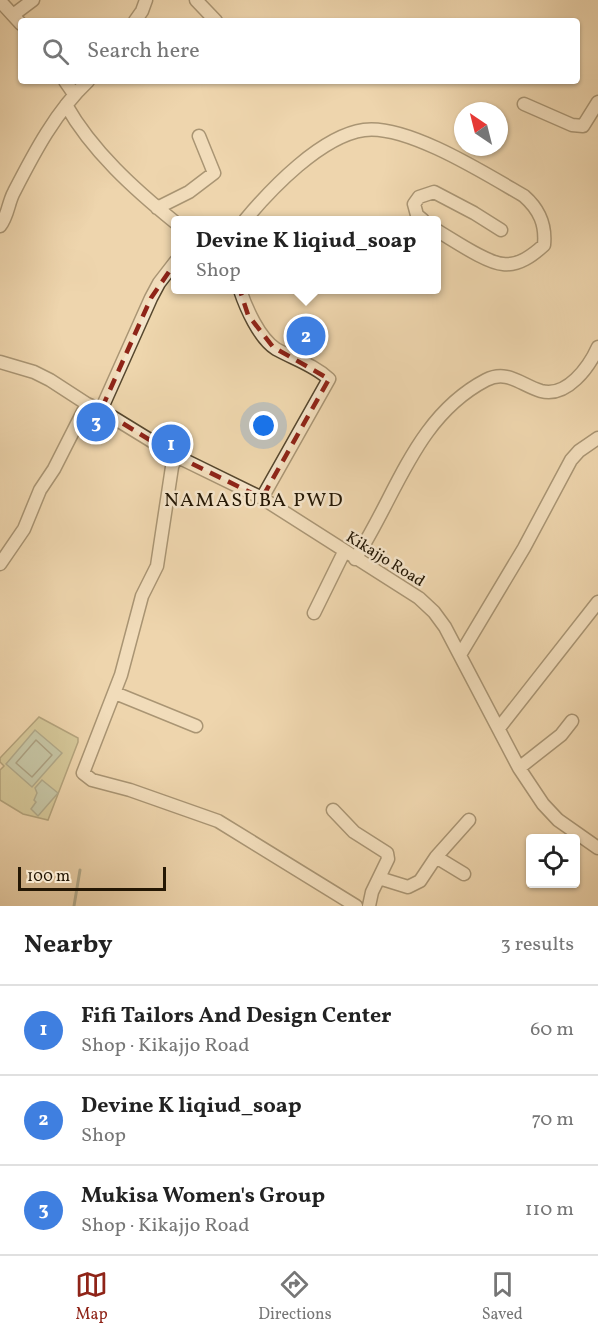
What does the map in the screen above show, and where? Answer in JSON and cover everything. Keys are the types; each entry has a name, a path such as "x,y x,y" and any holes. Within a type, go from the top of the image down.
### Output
{"street":[{"path":"0,1 17,19 33,0"},
{"path":"137,18 146,0"},
{"path":"196,0 213,18"},
{"path":"67,84 74,94"},
{"path":"0,226 22,176 66,105 85,84"},
{"path":"524,104 572,125 583,126 598,102"},
{"path":"66,105 92,143 171,219"},
{"path":"248,216 276,185 328,145 351,133 366,130 387,131 438,150 524,196 539,214 545,232 544,245 533,255 516,263 502,264 478,254 441,233"},
{"path":"157,208 189,192 214,173 199,136"},
{"path":"418,216 414,204 419,197 434,192 501,230"},
{"path":"101,410 151,298 171,267"},
{"path":"241,294 248,315 273,347 321,371 329,379 262,498"},
{"path":"314,613 350,556 383,514 407,460 431,426 455,401 495,376 507,376 544,392 566,388 578,378 598,346"},
{"name":"Kikajjo Road","path":"0,362 34,372 50,380 176,456 262,498 419,598 434,612 460,655 519,768 551,814 598,848"},
{"path":"0,564 9,555 24,530 40,490 54,469 87,404"},
{"path":"460,655 524,548 571,460 579,451 598,438"},
{"path":"176,456 172,467 159,556 142,596 115,693 83,769 86,777 218,821 356,906"},
{"path":"499,728 598,602"},
{"path":"115,693 196,726"},
{"path":"519,768 561,735 572,721"},
{"path":"333,810 354,832 387,853 388,859 369,906"},
{"path":"379,878 408,887 420,881 436,857 469,820"},
{"path":"436,857 464,874"}],"highlighted area":[{"path":"198,241 215,254 235,275 248,315 273,347 329,379 262,498 176,456 101,410 151,298 177,260"}],"green space":[{"path":"39,717 78,738 48,820 23,814 0,800 0,770 4,766 0,758"}],"water":[{"path":"35,730 62,753 32,787 6,764"},
{"path":"42,780 58,793 38,816 31,809 36,802 34,800 37,793 35,788"}],"waterway":[{"path":"74,906 80,870"}],"place":[{"name":"Devine K liqiud_soap","path":"306,336"},
{"name":"Mukisa Women's Group","path":"96,422"},
{"name":"Fifi Tailors And Design Center","path":"171,444"}],"district":[{"name":"NAMASUBA PWD","path":"254,499"}]}
